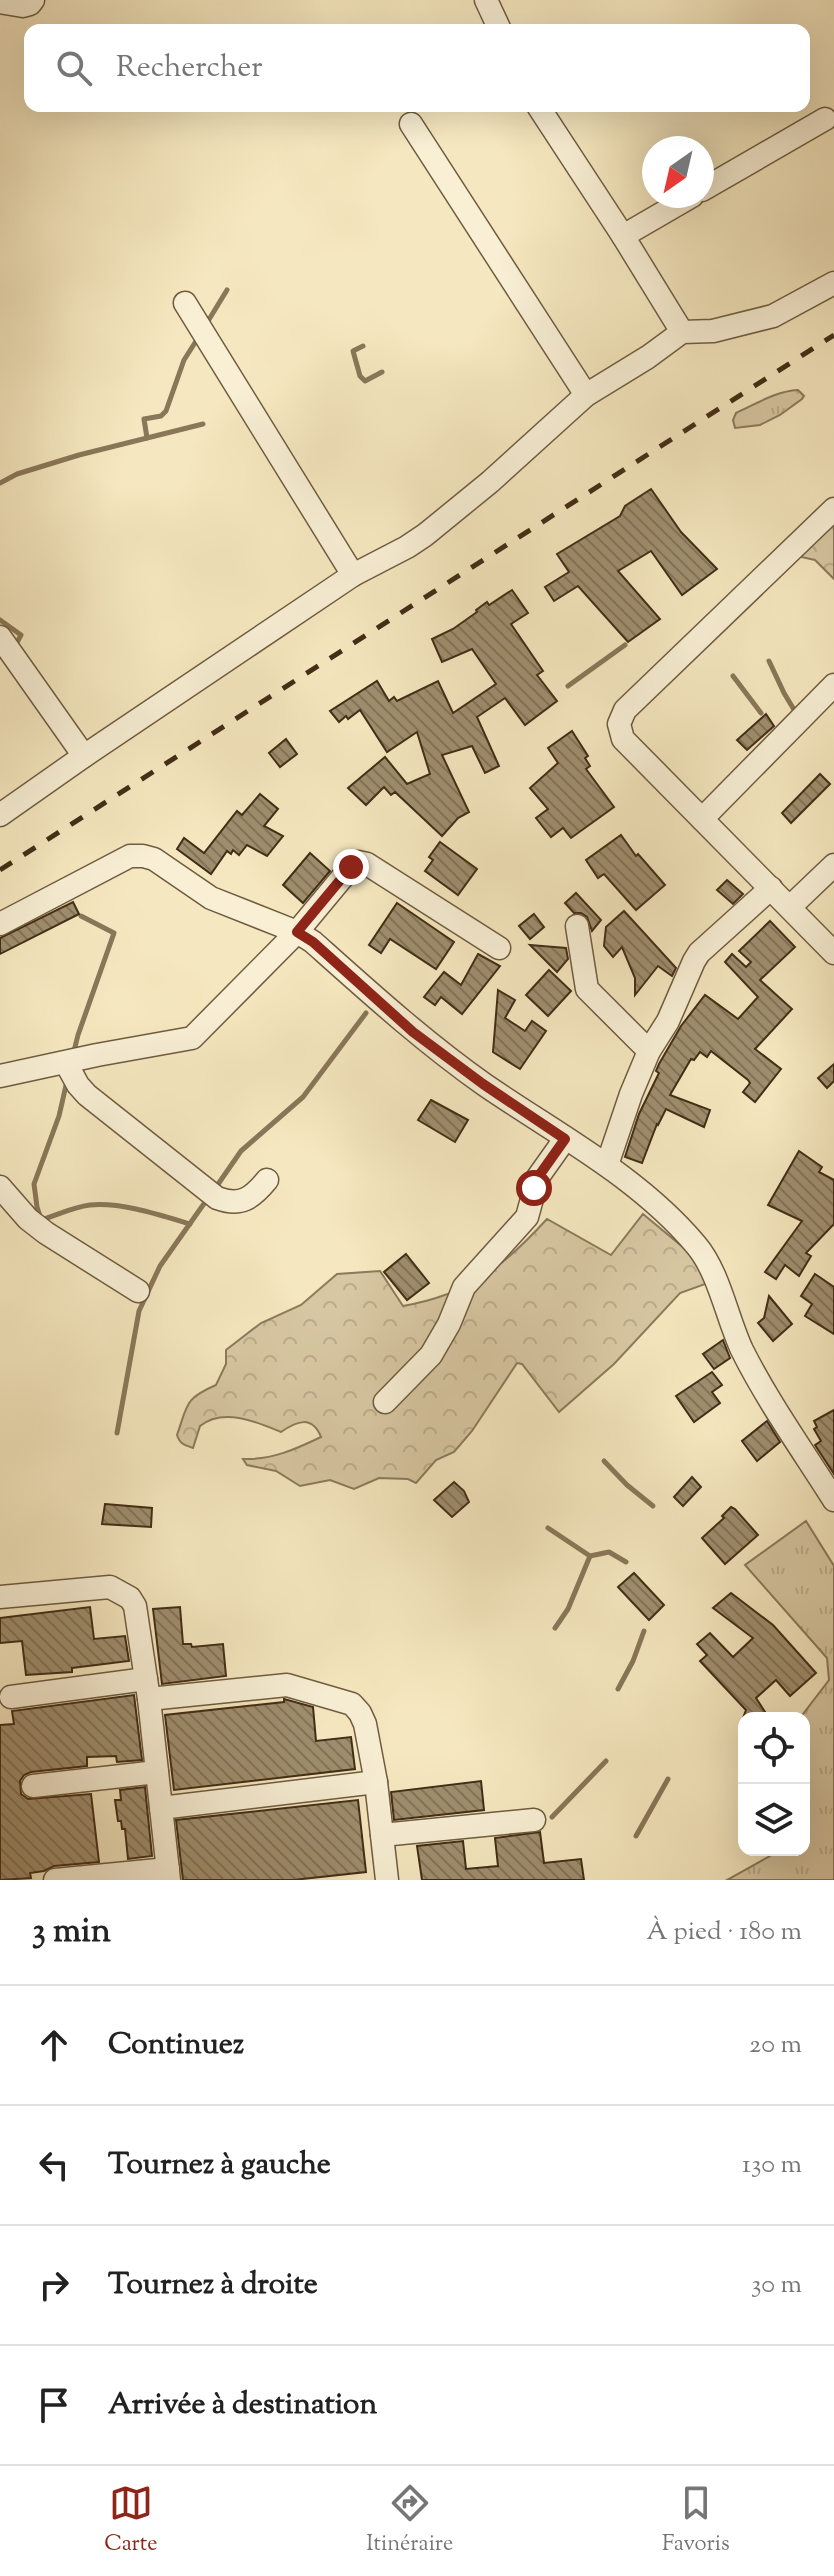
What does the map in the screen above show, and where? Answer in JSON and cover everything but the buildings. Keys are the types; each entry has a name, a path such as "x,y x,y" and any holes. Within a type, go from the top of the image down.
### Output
{"street":[{"path":"0,2 23,6 33,0"},
{"path":"486,0 497,24"},
{"path":"542,112 682,332"},
{"path":"714,183 825,119"},
{"path":"411,124 586,395"},
{"path":"623,236 671,208"},
{"path":"4,805 84,756 353,575 425,535 490,482 586,395 682,332 713,331 773,316 834,283"},
{"path":"185,303 353,575"},
{"path":"834,509 625,710 620,717 619,731 623,739 834,953"},
{"path":"0,637 84,756"},
{"path":"702,819 834,685"},
{"path":"0,924 130,856 143,856 154,859 211,898 297,932 313,942 413,1032 483,1084 607,1165 673,1218 700,1250 742,1350 834,1500"},
{"path":"0,1076 192,1038 297,932 351,867 362,862 499,948"},
{"path":"790,907 834,865"},
{"path":"607,1165 649,1051 668,1021 699,953 771,888"},
{"path":"577,926 587,989 649,1051"},
{"path":"66,1063 87,1095 217,1198 227,1202 245,1200 253,1196 267,1180"},
{"path":"385,1402 436,1347 464,1287 527,1217 538,1177 565,1139"},
{"path":"0,1187 28,1219 46,1233 138,1291"},
{"path":"0,1597 110,1587 121,1591 135,1606 169,1874 55,1880"},
{"path":"11,1697 287,1685 352,1704 365,1724 376,1782 387,1880"},
{"path":"33,1786 157,1772"},
{"path":"161,1808 376,1782"},
{"path":"382,1835 534,1820"}],"green space":[{"path":"798,390 804,396 802,399 780,415 760,425 735,428 733,420 736,413 774,395"},
{"path":"834,524 834,579 815,560 801,557 799,552"},
{"path":"643,1214 696,1258 708,1283 680,1293 614,1364 559,1412 522,1364 517,1363 472,1431 454,1452 436,1460 416,1483 408,1479 379,1478 354,1489 330,1480 300,1486 276,1471 247,1465 243,1459 274,1456 321,1437 313,1425 304,1422 281,1432 240,1418 219,1418 200,1426 193,1448 178,1438 192,1399 216,1385 226,1364 226,1350 261,1323 301,1305 337,1274 380,1271 403,1306 447,1294 483,1276 515,1252 547,1219 611,1255"},
{"path":"806,1521 834,1566 834,1880 727,1880 770,1856 810,1856 810,1712 805,1712 829,1680 827,1658 745,1565"}],"waterway":[{"path":"205,326 227,290"},
{"path":"147,438 144,419 161,416 166,411 184,360 198,338"},
{"path":"363,346 353,351 360,376 365,381 382,372"},
{"path":"0,483 17,474 79,455 203,424"},
{"path":"0,620 21,635 15,646"},
{"path":"568,686 625,645"},
{"path":"769,661 796,713"},
{"path":"733,676 761,713"},
{"path":"73,1055 114,933 81,916"},
{"path":"214,1190 241,1151 303,1097 366,1013"},
{"path":"67,1081 59,1116 34,1184 41,1220 77,1207 114,1205 190,1224"},
{"path":"117,1433 139,1311 160,1266 208,1198"},
{"path":"604,1461 653,1506"},
{"path":"548,1528 590,1556"},
{"path":"555,1628 568,1609 590,1556 609,1552 626,1562"},
{"path":"618,1689 644,1631"},
{"path":"552,1817 606,1761"},
{"path":"636,1836 668,1779"}],"railway":[{"path":"0,870 834,335"}],"route":[{"path":"351,867 297,932 313,942 413,1032 565,1139 538,1177 534,1188"}]}
